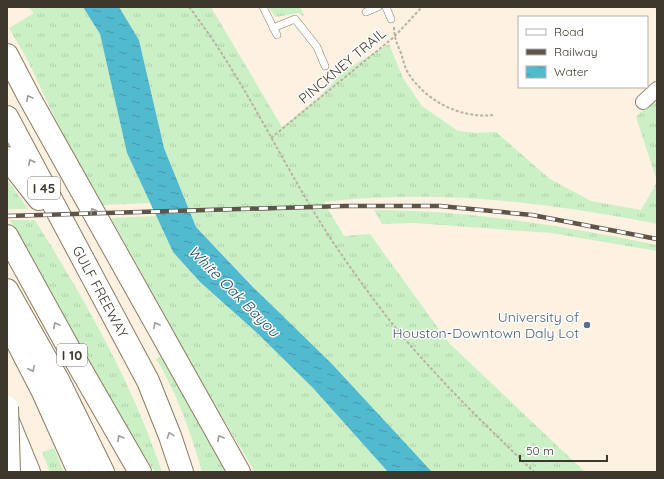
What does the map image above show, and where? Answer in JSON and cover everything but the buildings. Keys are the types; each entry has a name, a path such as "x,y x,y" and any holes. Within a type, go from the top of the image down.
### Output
{"highway":[{"path":"7,55 239,472"},
{"name":"GULF FREEWAY","path":"7,117 81,259 136,357 159,406 182,472"},
{"path":"7,158 56,222 81,259"},
{"name":"I 10","path":"7,236 72,354 140,472"},
{"path":"7,290 59,382 102,472"},
{"path":"7,322 43,392 79,472"},
{"path":"7,407 9,472"},
{"path":"76,416 97,472"},
{"path":"7,418 29,472"}],"street":[{"path":"643,102 657,89"}],"lane":[{"path":"263,7 277,35"},
{"path":"366,12 378,7"},
{"path":"386,7 391,19"},
{"path":"273,28 295,19 317,47 325,66"}],"path":[{"path":"189,7 211,35 229,64 306,198 339,250 389,319 427,365 534,472"},
{"name":"PINCKNEY TRAIL","path":"272,138 394,37 422,7"},
{"path":"391,19 394,27 394,37 407,70 419,86 434,100 464,113 480,117 493,115"}],"green space":[{"path":"28,7 83,7 100,34 127,153 150,203 103,205 63,135 28,61 9,28 34,13"},
{"path":"119,7 211,7 282,127 319,97 345,70 389,44 403,78 422,106 458,131 477,133 496,132 550,179 591,201 641,210 657,182 657,224 574,209 450,197 366,198 324,202 344,236 370,234 449,343 585,472 432,472 196,227 164,148 139,40"},
{"path":"268,7 300,7 305,17 298,13 276,17"},
{"path":"657,96 657,181 636,117"},
{"path":"7,179 28,209 7,209"},
{"path":"374,210 446,213 516,220 657,245 657,251 551,233 413,223 382,224"},
{"path":"156,216 173,252 200,282 256,332 313,388 388,472 255,472 203,385 111,218"},
{"path":"10,220 35,220 54,250 106,342 122,374 137,406 162,472 155,472 126,428 92,370"},
{"path":"162,355 227,472 202,472 183,414 164,372 156,359"},
{"path":"54,448 64,472 50,472 42,452"}],"water":[{"name":"White Oak Bayou","path":"83,7 119,7 139,40 164,148 196,227 252,286 331,363 432,472 388,472 313,388 256,332 200,282 173,252 127,153 100,34"}],"railway":[{"path":"7,216 344,206 440,206 532,215 657,239"}],"place":[{"name":"University of Houston-Downtown Daly Lot","path":"587,325"}]}
